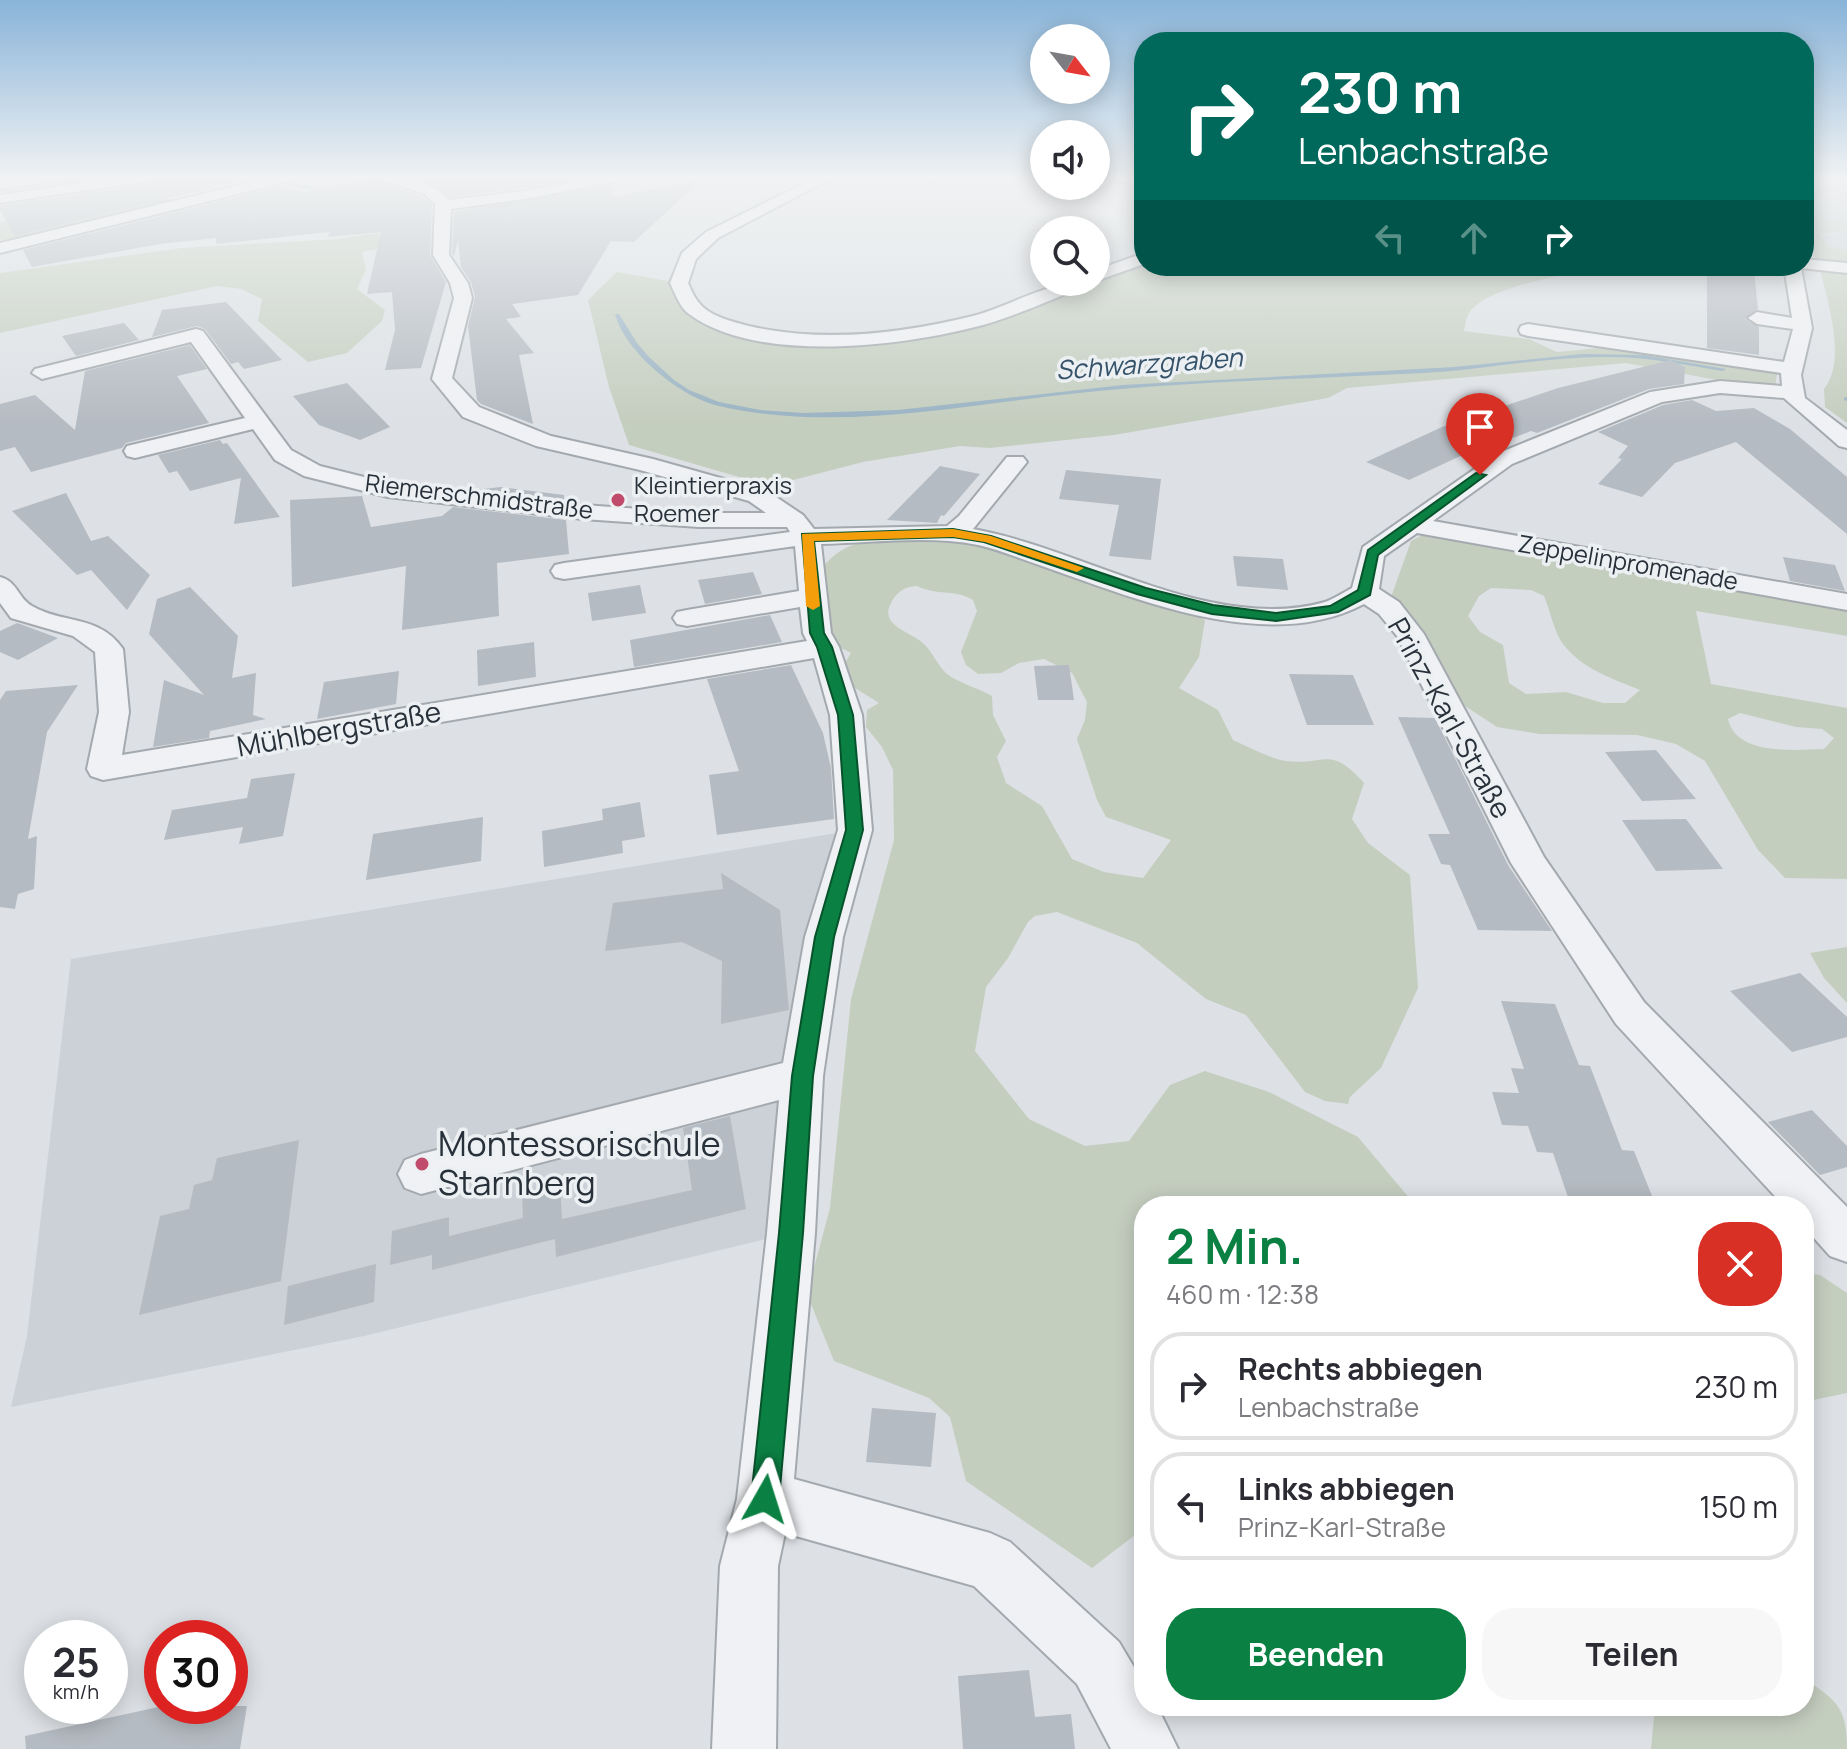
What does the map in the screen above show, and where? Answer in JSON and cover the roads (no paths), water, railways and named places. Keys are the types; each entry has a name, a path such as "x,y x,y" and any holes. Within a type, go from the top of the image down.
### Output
{"street":[{"path":"444,259 461,283 464,308 453,331 442,379 471,412 544,441 645,464 758,496 800,528 817,633 825,647 846,715 855,830 824,937 802,1076 791,1233 765,1499 749,1566 744,1749"},
{"path":"687,259 679,283 693,309 722,325 777,338 838,342 890,337 979,320 1043,296"},
{"path":"1110,271 1134,262"},
{"path":"1814,265 1847,268"},
{"path":"1794,276 1802,325 1793,369 1795,400 1847,441"},
{"path":"1757,318 1802,325"},
{"path":"1528,330 1793,369"},
{"name":"Riemerschmidstraße","path":"42,373 196,335 283,455 312,471 388,490 583,512 800,528"},
{"name":"Prinz-Karl-Straße","path":"1794,393 1720,387 1657,396 1504,459 1372,553 1365,592 1389,608 1410,634 1529,863 1630,1013 1805,1196"},
{"path":"135,451 257,422"},
{"path":"953,533 968,521 1015,462"},
{"name":"Zeppelinpromenade","path":"1409,524 1847,602"},
{"path":"564,571 800,528 953,533 987,539 1141,591 1212,610 1276,617 1333,609 1365,592"},
{"name":"Mühlbergstraße","path":"0,585 21,612 83,630 109,649 114,712 103,769 825,647"},
{"path":"687,618 812,597"},
{"path":"421,1174 802,1076"},
{"name":"Prinz-Karl-Straße","path":"1814,1205 1847,1240"},
{"path":"765,1499 990,1562 1098,1663 1146,1749"}],"waterway":[{"name":"Schwarzgraben","path":"617,315 646,357 687,391 718,404 760,412 804,415 898,412 1123,387 1454,369 1582,356 1644,357 1723,369"}],"place":[{"name":"Kleintierpraxis Roemer","path":"618,500"},
{"name":"Montessorischule Starnberg","path":"422,1164"}]}
